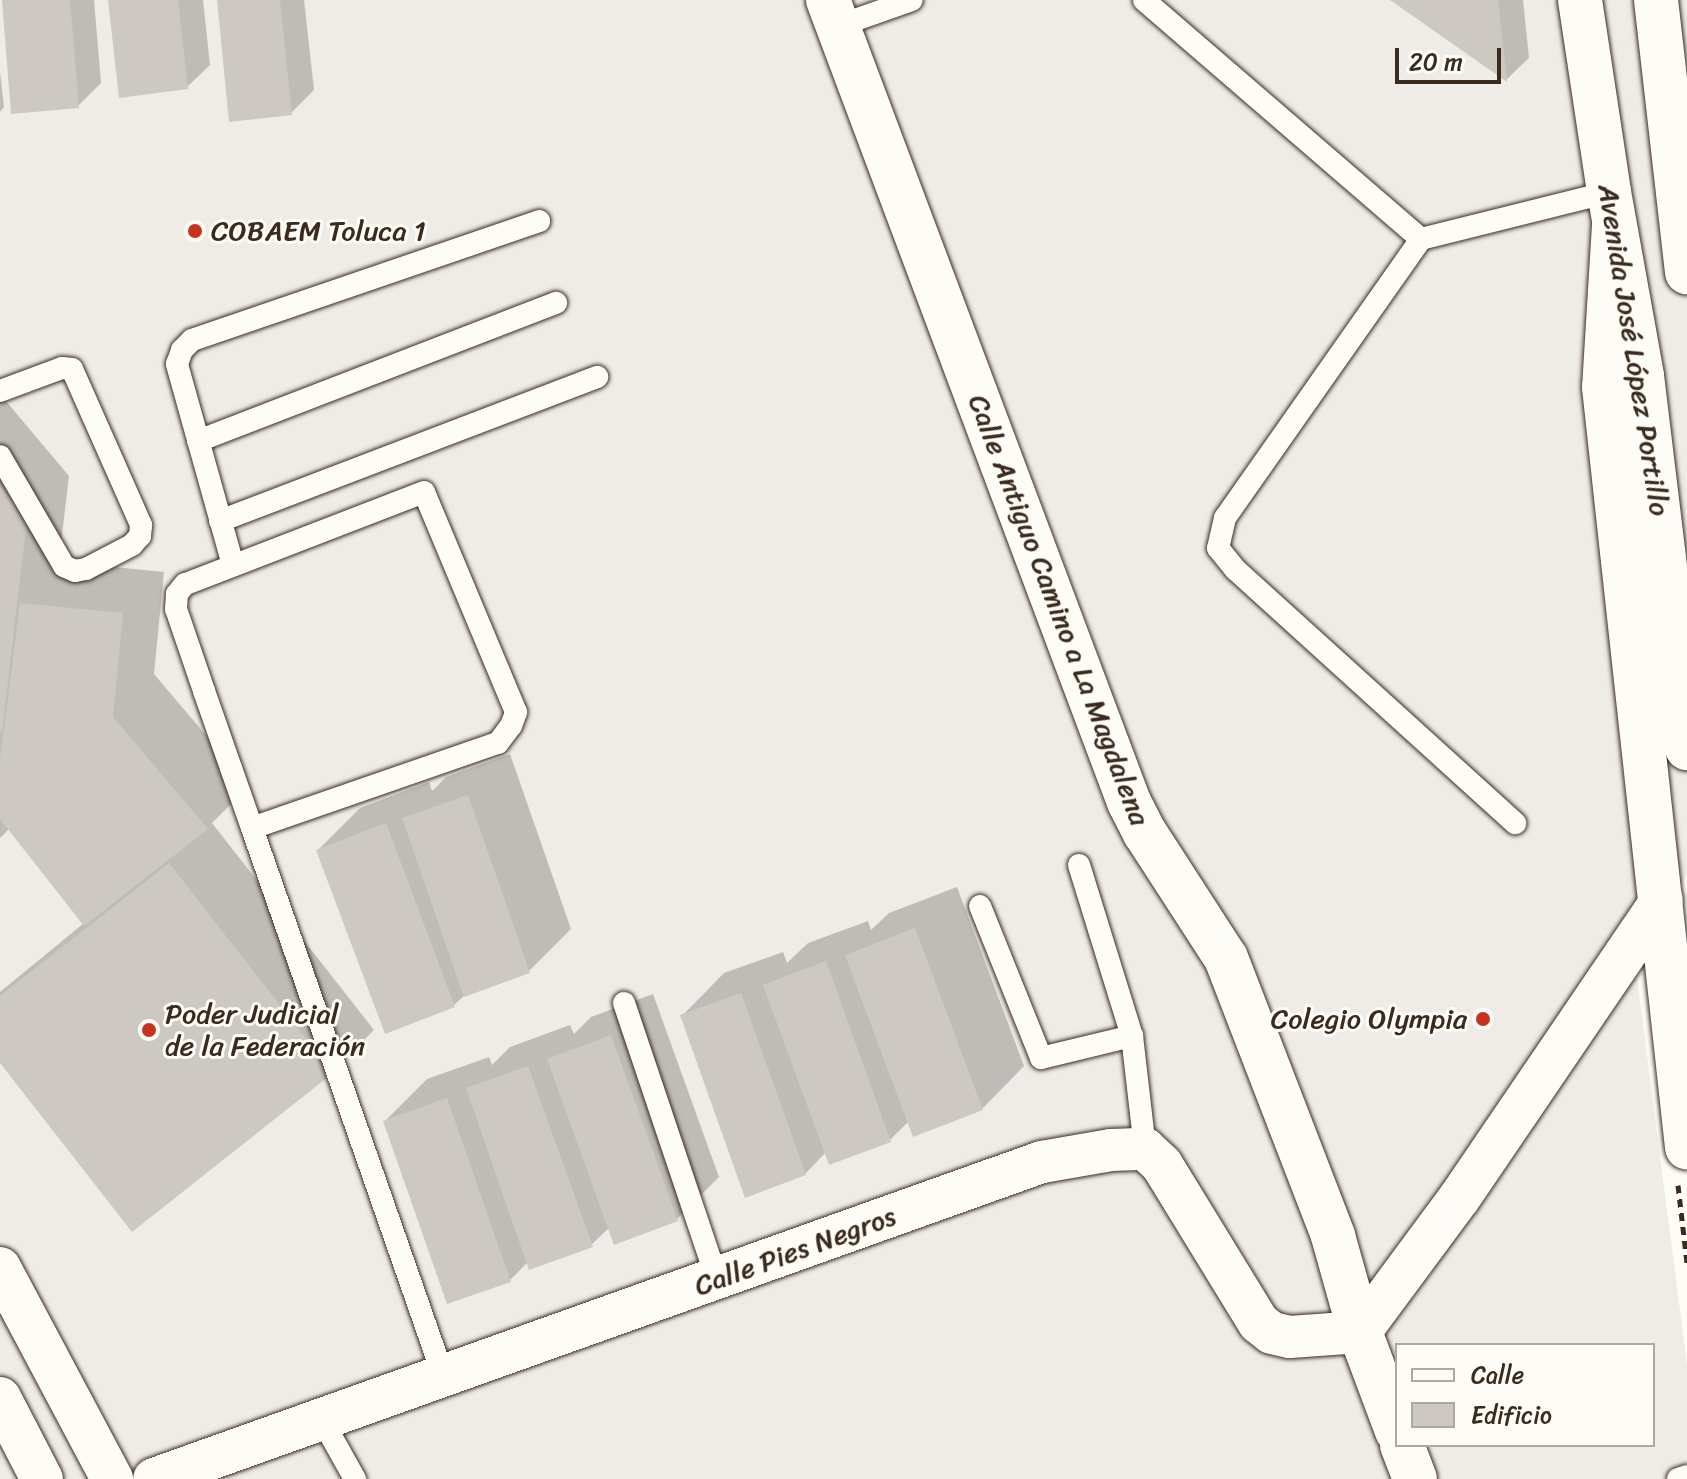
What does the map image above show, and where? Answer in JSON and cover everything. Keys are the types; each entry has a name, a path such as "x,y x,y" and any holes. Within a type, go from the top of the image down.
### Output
{"main road":[{"name":"Avenida José López Portillo","path":"1580,0 1642,376 1687,748"},
{"path":"1656,0 1687,272"},
{"name":"Calle Antiguo Camino a La Magdalena","path":"833,13 1129,802 1226,958 1333,1236 1360,1332 1395,1426"},
{"path":"1612,208 1604,387 1687,1147"},
{"path":"1403,1447 1415,1479"}],"street":[{"path":"1145,1149 1162,1165 1259,1323 1272,1333 1290,1337 1360,1332 1460,1197 1662,900"},
{"name":"Calle Pies Negros","path":"154,1479 1042,1162 1111,1150 1145,1149"},
{"path":"0,1268 112,1479"},
{"path":"0,1398 42,1479"}],"lane":[{"path":"833,13 912,0"},
{"path":"1144,0 1421,239"},
{"path":"1515,823 1236,570 1218,548 1225,518 1421,239 1612,208"},
{"path":"233,565 177,364 182,350 192,340 539,221"},
{"path":"198,441 556,303"},
{"path":"0,391 62,368 72,369 141,525 140,536 132,545 86,569 75,571 64,566 0,456"},
{"path":"220,521 598,377"},
{"path":"252,828 498,743 511,726 516,712 424,492 185,584 177,594 176,609 252,828 444,1378"},
{"path":"1079,865 1132,1036 1145,1149"},
{"path":"980,906 1041,1058 1132,1036"},
{"path":"624,1003 717,1279"},
{"path":"322,1420 355,1479"},
{"path":"1678,1479 1687,1476"}],"shaded area":[{"path":"0,0 1687,0 1687,875 1635,962 1687,1365 1687,1479 0,1479"}],"building":[{"path":"2,0 70,0 79,108 11,114"},
{"path":"108,0 178,0 188,89 119,98"},
{"path":"217,0 280,0 292,115 229,122"},
{"path":"1390,0 1498,0 1507,82"},
{"path":"0,486 27,519 2,732 0,732"},
{"path":"20,603 123,613 113,717 208,829 84,926 0,819 0,759"},
{"path":"468,795 530,973 464,997 402,818"},
{"path":"386,823 455,1007 385,1034 316,850"},
{"name":"Poder Judicial de la Federación","path":"169,863 333,1073 132,1232 0,1063 0,996"},
{"path":"915,928 983,1110 913,1137 845,955"},
{"path":"826,961 891,1142 829,1165 763,985"},
{"path":"741,993 806,1175 745,1198 680,1015"},
{"path":"611,1035 678,1221 614,1245 547,1059"},
{"path":"528,1066 593,1247 529,1270 466,1088"},
{"path":"447,1098 511,1282 447,1304 383,1121"}],"place":[{"name":"COBAEM Toluca 1","path":"195,231"},
{"name":"Colegio Olympia","path":"1483,1019"},
{"name":"Poder Judicial de la Federación","path":"149,1030"}]}
